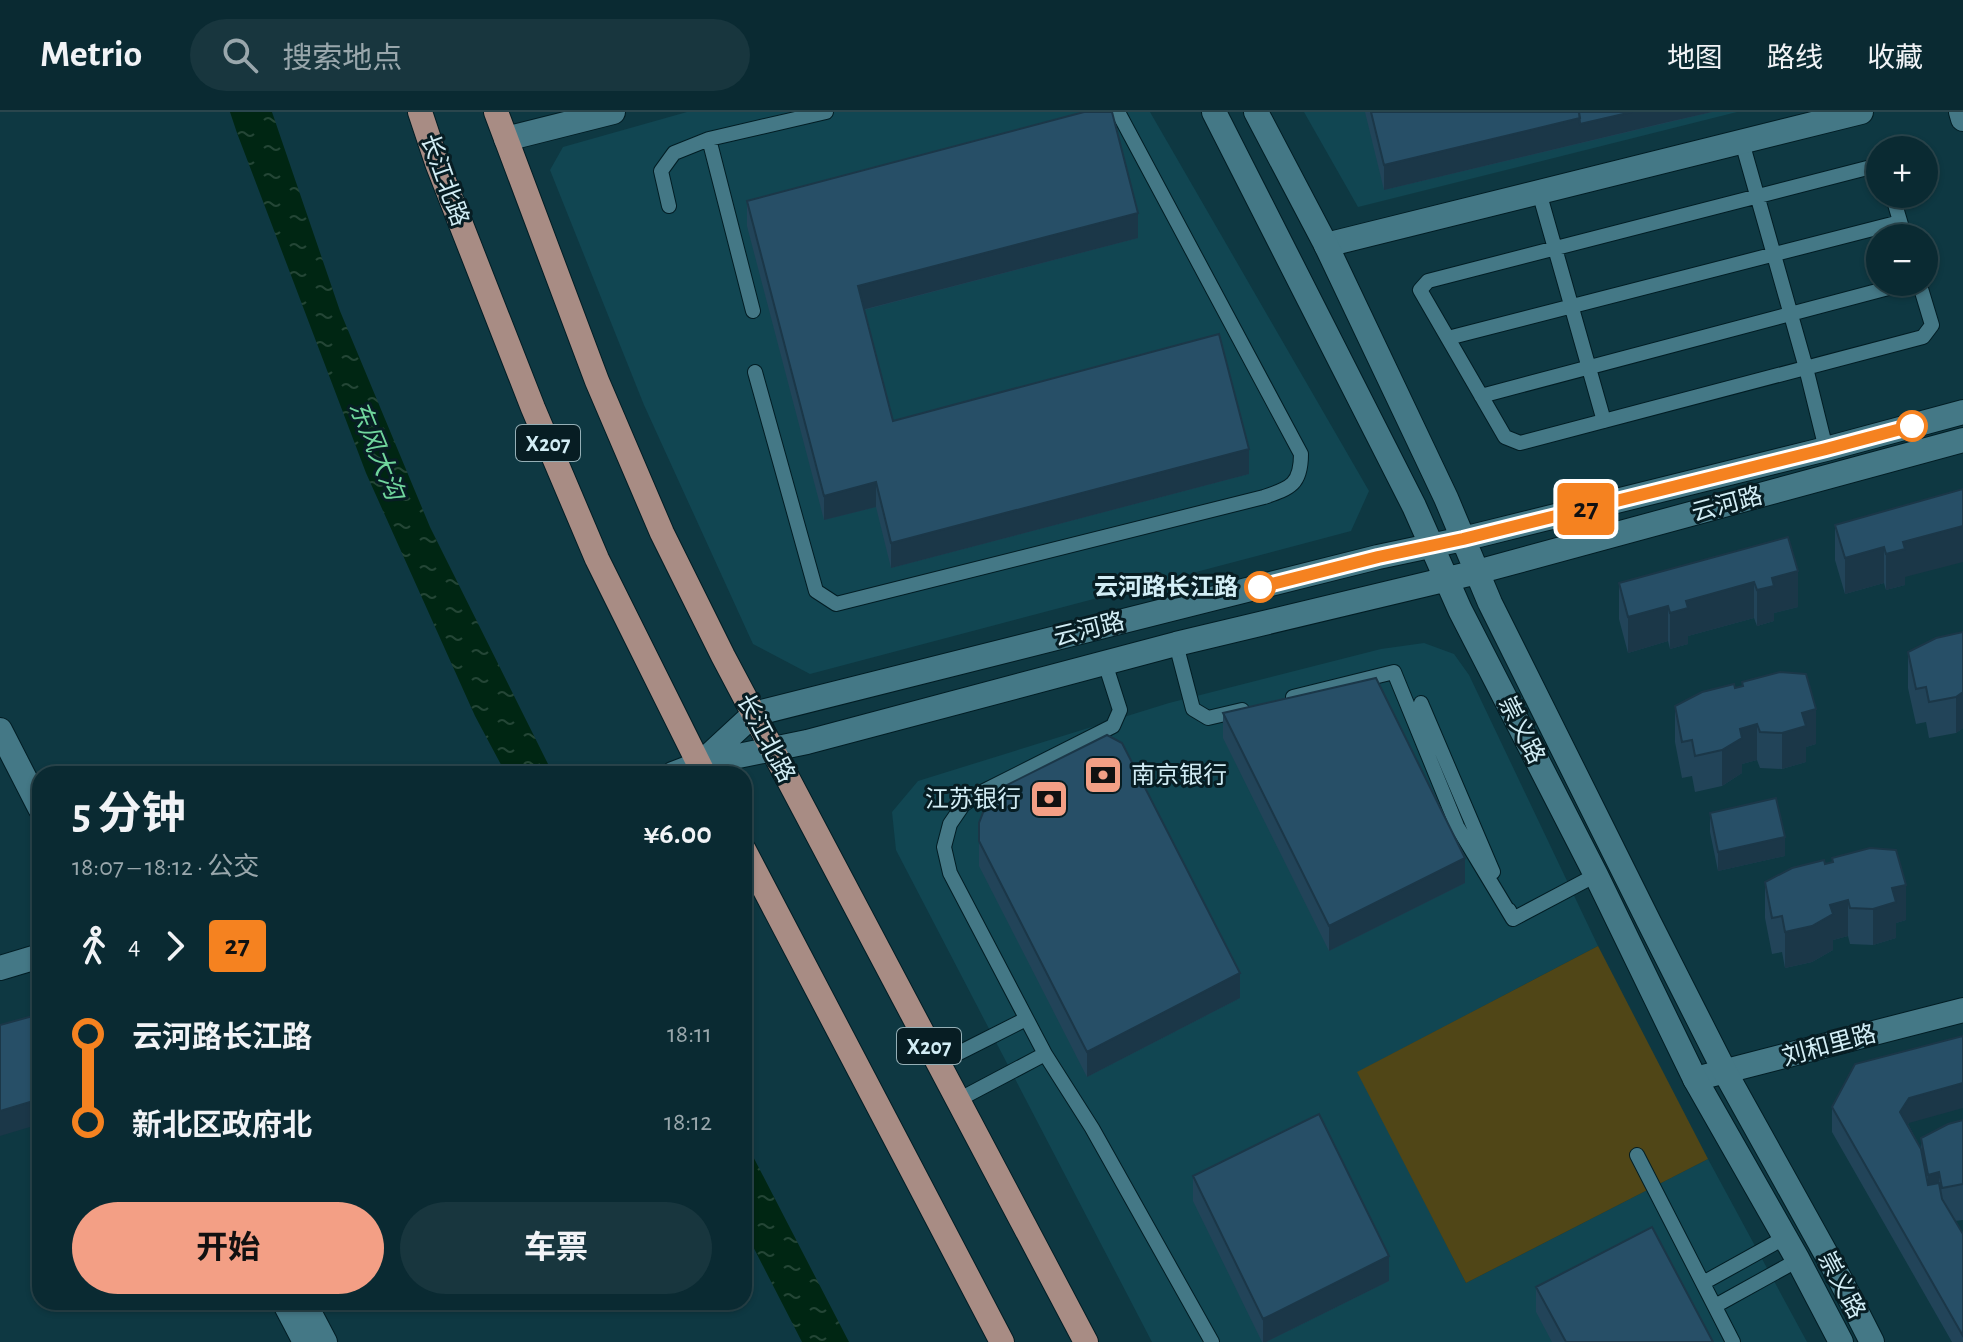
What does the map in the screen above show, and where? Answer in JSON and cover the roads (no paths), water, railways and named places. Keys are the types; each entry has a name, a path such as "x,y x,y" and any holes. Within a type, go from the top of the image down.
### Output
{"main road":[{"name":"长江北路","path":"420,112 533,408 597,559 700,766"},
{"name":"长江北路","path":"496,112 597,381 662,533 772,749 1086,1342"},
{"path":"752,865 1002,1342"}],"street":[{"path":"506,139 613,112"},
{"name":"崇义路","path":"1214,112 1414,506 1460,610 1596,875 1695,1079 1841,1342"},
{"name":"崇义路","path":"1256,112 1326,245 1497,616 1725,1072 1872,1342"},
{"path":"1326,245 1861,112"},
{"path":"1961,112 1963,119"},
{"name":"云河路","path":"704,766 754,714 1378,557 1463,539 1826,449 1963,412"},
{"name":"云河路","path":"712,766 1176,644 1477,572 1963,440"},
{"path":"0,730 32,792"},
{"path":"0,968 32,958"},
{"name":"刘和里路","path":"1695,1079 1963,1010"},
{"path":"288,1310 305,1342"},
{"path":"308,1310 325,1342"}],"lane":[{"path":"669,206 661,171 674,153 709,139 826,112"},
{"path":"755,372 816,591 836,604 1289,489 1301,473 1301,454 1118,112"},
{"path":"709,139 753,311"},
{"path":"1742,142 1826,449"},
{"path":"1866,168 1428,281 1420,290 1505,437 1520,443 1923,337 1932,325 1923,296"},
{"path":"1539,192 1604,421"},
{"path":"1448,338 1900,222 1896,208"},
{"path":"1481,396 1866,294"},
{"path":"1176,644 1193,709 1208,718 1254,707"},
{"path":"1105,663 1120,710 1113,726 971,799 950,824 944,847 950,873 1026,1019 1092,1128 1212,1342"},
{"path":"1285,699 1394,672 1457,826 1513,919"},
{"path":"1421,703 1513,919"},
{"path":"1513,919 1596,875"},
{"path":"939,1063 1026,1019"},
{"path":"958,1100 1045,1054"},
{"path":"1637,1155 1733,1342"},
{"path":"1703,1283 1784,1238"},
{"path":"1715,1306 1798,1260"}],"water":[{"name":"东风大沟","path":"230,112 272,112 340,311 430,527 549,766 502,766 475,716 366,473"},
{"path":"752,1154 849,1342 802,1342 752,1245"}],"place":[{"name":"云河路长江路","path":"1260,587"},
{"name":"南京银行","path":"1103,775"},
{"name":"江苏银行","path":"1049,799"}]}
